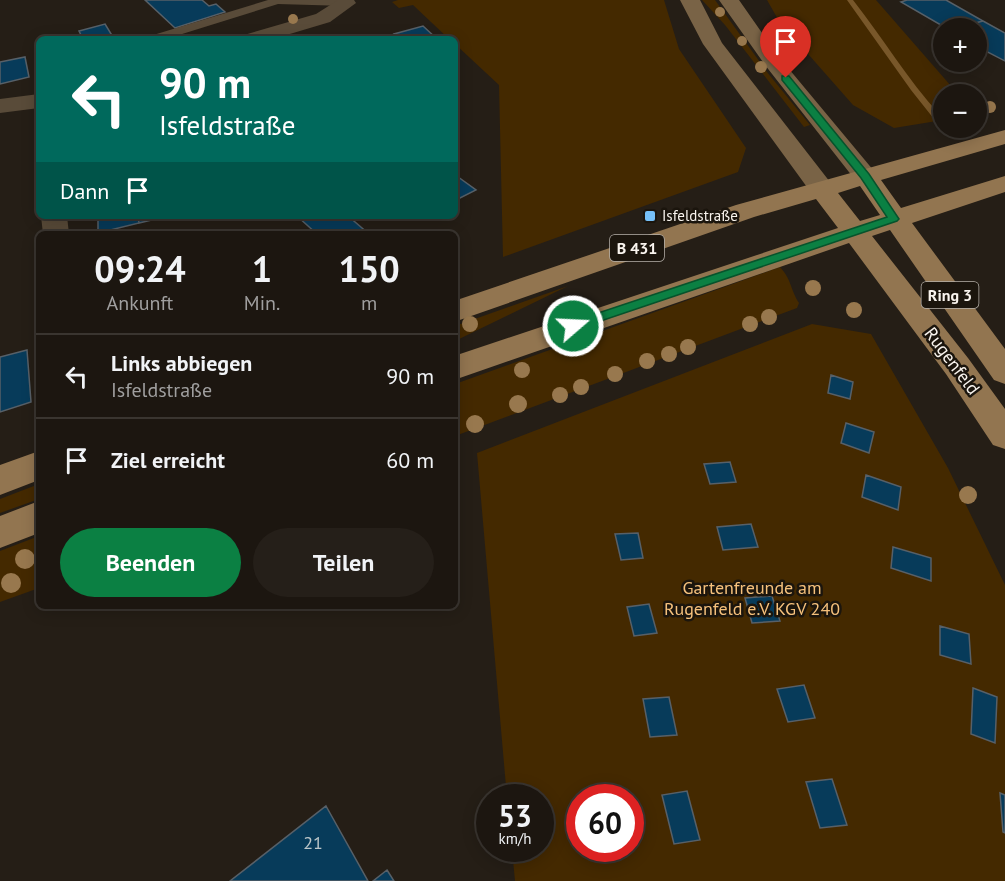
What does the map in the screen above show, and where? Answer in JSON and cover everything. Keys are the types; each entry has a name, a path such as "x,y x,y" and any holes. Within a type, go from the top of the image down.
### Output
{"main road":[{"name":"Ring 3","path":"690,0 713,44 854,231"},
{"name":"Ring 3","path":"729,0 772,61 865,176 893,219"},
{"name":"B 431","path":"458,311 734,215 821,188 1005,137"},
{"path":"458,367 594,318 854,231 1005,184"},
{"name":"Rugenfeld","path":"893,219 1005,372"},
{"name":"Rugenfeld","path":"854,231 957,366 1005,435"},
{"path":"0,480 36,466"},
{"path":"0,532 36,519"}],"street":[{"path":"261,36 323,18 346,3"},
{"path":"0,106 36,101"}],"lane":[{"path":"164,36 277,1 346,3"}],"green space":[{"path":"398,0 664,0 679,49 746,148 738,172 503,257 499,85 458,47 458,36 446,36 413,5 399,8 392,2"},
{"path":"702,0 715,0 767,72 810,125 804,127 725,25"},
{"path":"767,0 876,0 933,65 933,72 939,72 949,84 933,84 933,122 894,128 853,105 779,21"},
{"path":"780,267 787,276 799,303 797,308 458,435 458,383"},
{"path":"568,286 458,340 458,325"},
{"name":"Gartenfreunde am Rugenfeld e.V. KGV 240","path":"812,324 871,334 948,468 1005,585 1005,881 515,881 513,862 554,862 554,784 506,784 477,453"},
{"path":"36,485 36,500 0,513 0,499"},
{"path":"36,537 36,589 0,602 0,551"}],"building":[{"path":"145,0 202,0 209,6 216,4 225,12 175,28"},
{"path":"946,0 978,18 933,18 933,20 901,2"},
{"path":"987,23 1005,33 1005,61 987,52"},
{"path":"105,24 112,36 82,36 79,31"},
{"path":"423,26 434,36 396,36 394,34"},
{"path":"25,57 29,77 0,84 0,62"},
{"path":"458,177 476,190 458,199"},
{"path":"98,219 138,219 139,223 98,231"},
{"path":"138,219 156,219 139,223"},
{"path":"300,219 352,219 366,231 314,231"},
{"path":"27,350 31,402 0,412 0,357"},
{"path":"831,375 853,382 850,399 828,393"},
{"path":"846,423 874,432 869,453 841,443"},
{"path":"730,462 736,482 710,484 704,464"},
{"path":"866,475 901,487 898,510 862,497"},
{"path":"751,524 758,547 723,550 717,527"},
{"path":"638,533 643,558 621,560 615,534"},
{"path":"893,547 931,558 931,581 891,568"},
{"path":"772,596 780,621 752,623 745,598"},
{"path":"649,604 657,633 634,636 627,607"},
{"path":"940,626 969,634 971,664 940,655"},
{"path":"804,685 815,718 788,722 777,689"},
{"path":"973,688 997,697 995,743 971,734"},
{"path":"669,697 677,735 650,737 643,699"},
{"path":"832,779 847,825 820,828 806,782"},
{"path":"687,791 700,840 674,844 662,795"},
{"path":"1000,793 1005,795 1005,833 1003,832"},
{"path":"326,806 368,881 230,881"},
{"path":"387,870 394,881 373,881"}],"waterway":[{"path":"850,0 913,89 933,112"}],"place":[{"name":"Isfeldstraße","path":"650,216"}],"route":[{"path":"573,326 893,219 865,176 786,78"}]}
